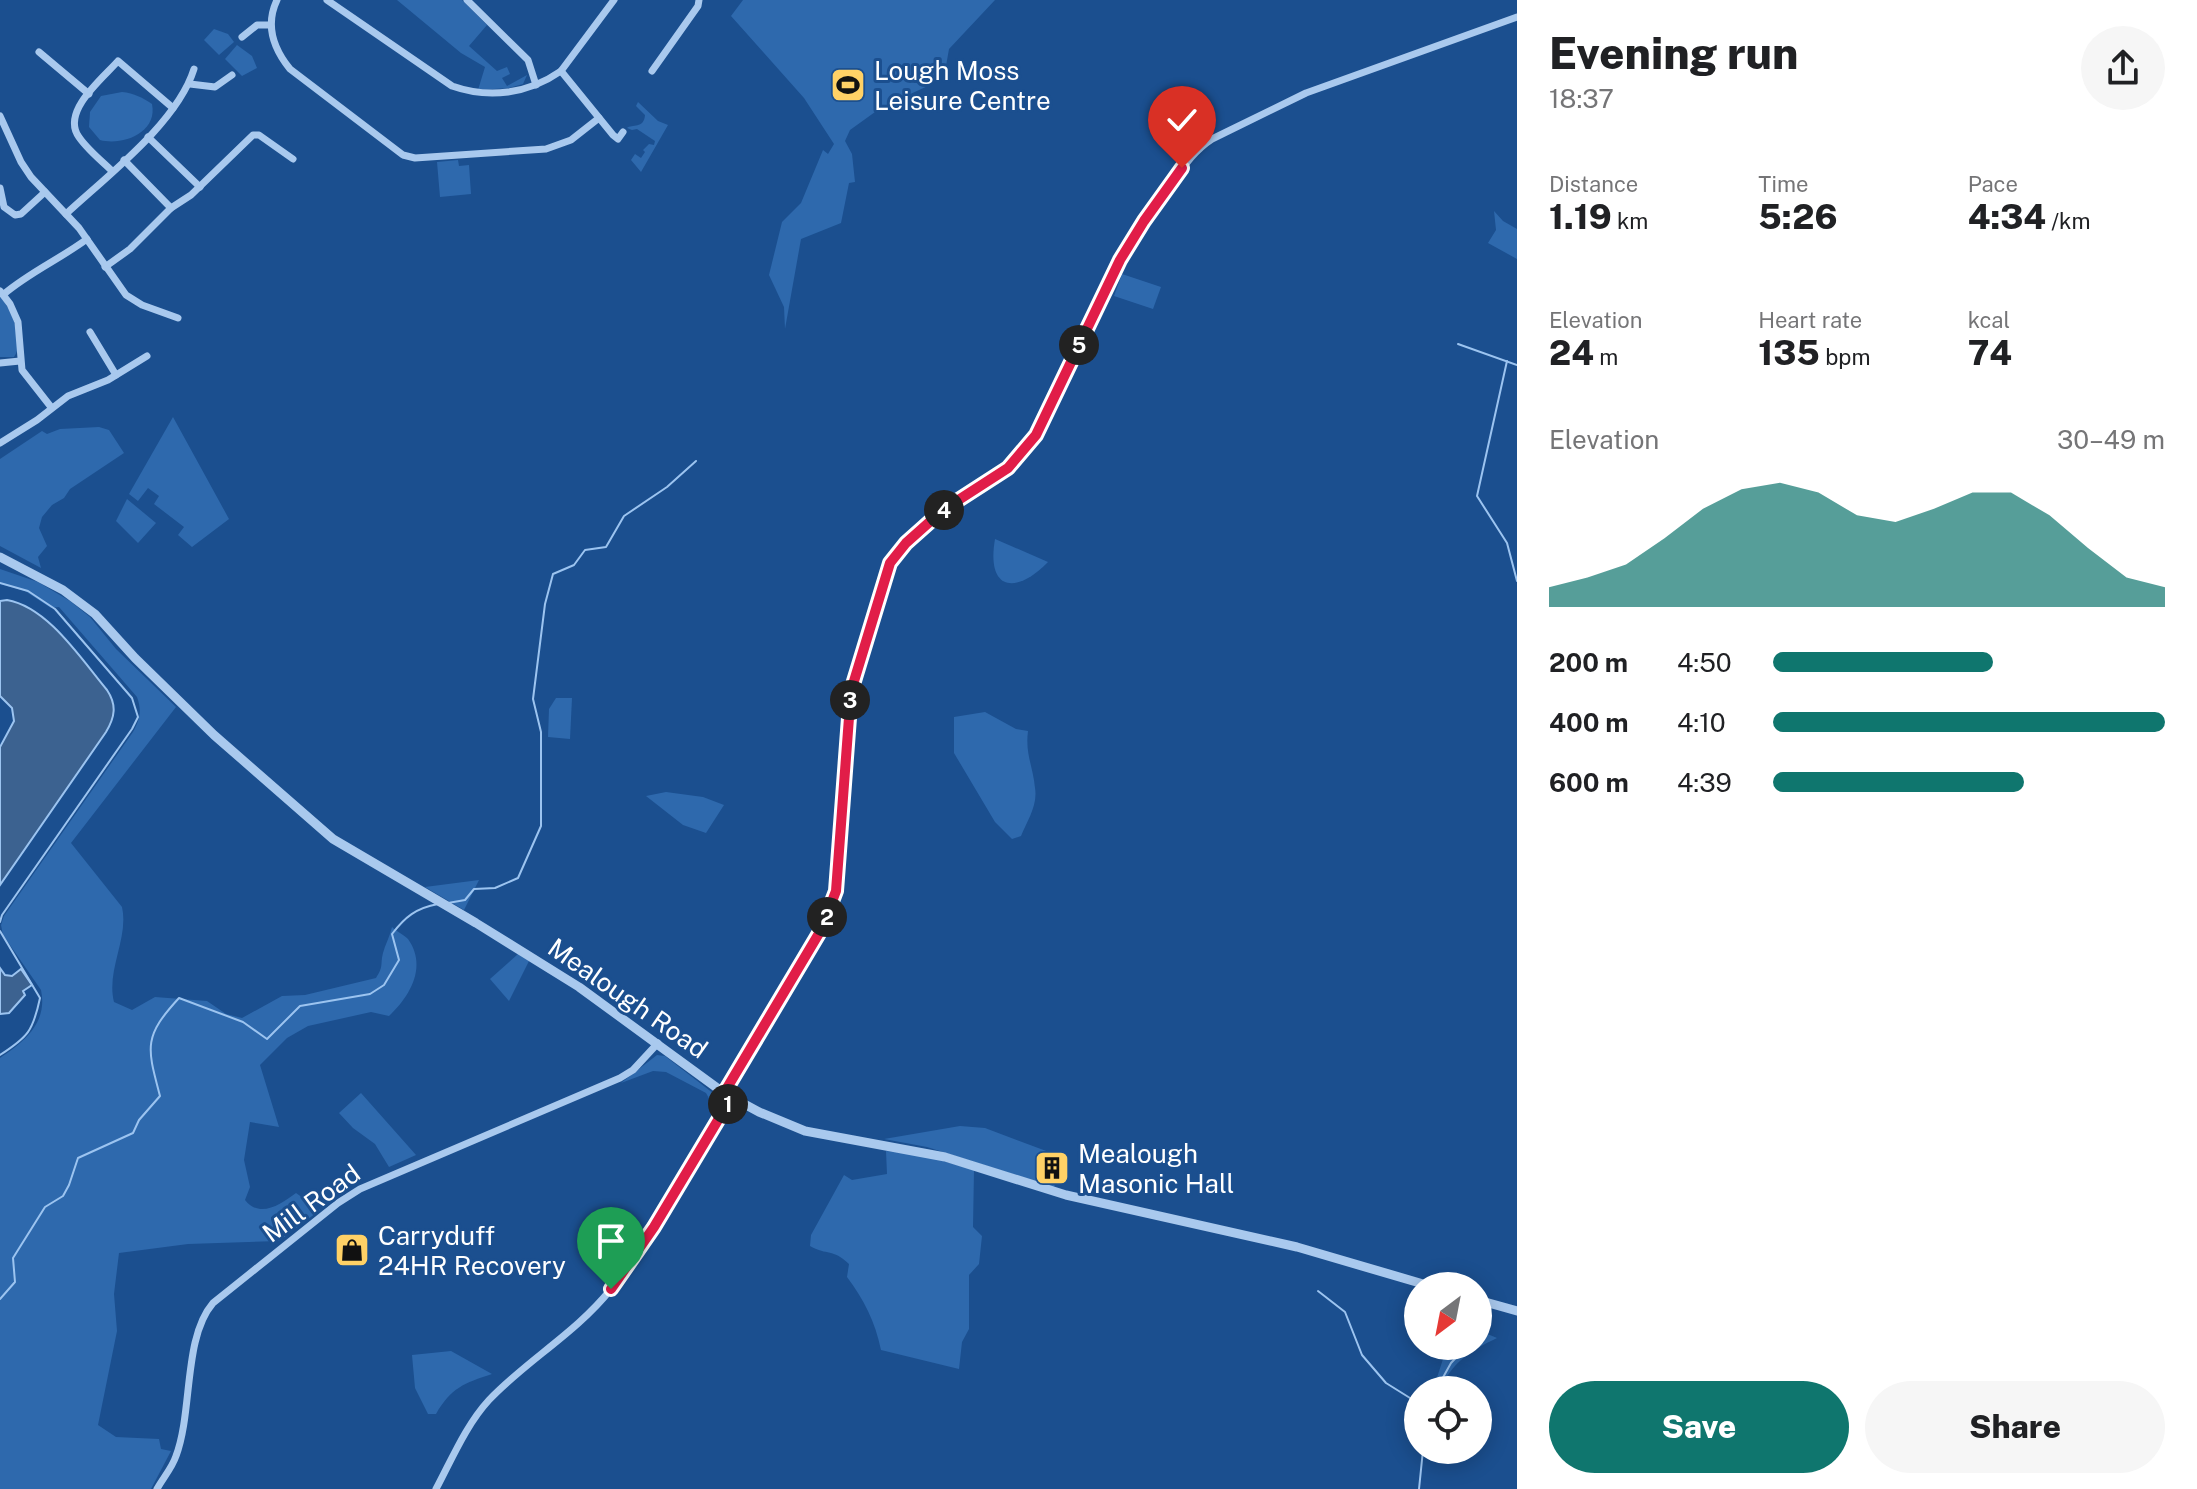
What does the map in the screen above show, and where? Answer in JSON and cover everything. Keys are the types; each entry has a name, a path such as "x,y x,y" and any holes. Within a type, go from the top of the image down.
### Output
{"street":[{"path":"277,0 269,25 270,34 290,69 403,155 415,158 546,149 571,140 599,118"},
{"path":"327,0 452,86 472,93 519,92 561,71 614,0"},
{"path":"467,0 528,60 536,85"},
{"path":"652,71 698,6 699,0"},
{"path":"436,1489 472,1421 490,1399 584,1320 611,1289 654,1227 821,930 833,901 851,691 890,563 906,543 934,518 1008,468 1025,451 1036,435 1120,260 1144,221 1198,148 1306,93 1517,17"},
{"path":"242,37 257,25 269,25"},
{"path":"39,52 89,94"},
{"path":"112,171 77,134 74,123 75,114 89,94 118,61 173,108"},
{"path":"66,214 148,137 183,98 194,69"},
{"path":"561,71 618,139 623,132"},
{"path":"190,84 215,87 232,75"},
{"path":"0,116 21,162 87,239 126,295 142,305 178,318"},
{"path":"105,267 130,249 171,208 200,187 253,135 259,135 293,159"},
{"path":"148,137 200,187"},
{"path":"124,160 171,208"},
{"path":"0,188 4,207 15,215 21,214 45,192"},
{"path":"51,407 27,378 20,361 18,322 2,292 30,273 57,261 87,239"},
{"path":"90,332 116,375"},
{"path":"0,443 79,390 116,375 147,356"},
{"path":"0,363 20,361"},
{"name":"Mealough Road","path":"0,557 63,590 95,614 135,658 314,825 365,859 574,983 728,1095 805,1131 945,1157 1066,1195 1297,1247 1404,1278"},
{"name":"Mill Road","path":"157,1489 176,1457 186,1412 197,1330 213,1303 329,1210 360,1189 389,1174 620,1078 633,1070 658,1043"},
{"path":"1492,1304 1517,1311"}],"shaded area":[{"path":"397,0 462,0 487,25 469,46 497,71 507,67 510,74 502,78 507,86 527,75 523,84 478,90 485,67 461,53"},
{"name":"Lough Moss Leisure Centre","path":"743,0 995,0 949,49 946,66 930,85 882,107 850,130 845,141 852,154 855,182 849,183 841,223 801,239 785,329 784,307 769,275 782,222 801,203 823,150 828,154 834,144 804,98 731,16"},
{"path":"214,29 228,34 234,42 219,55 204,40"},
{"path":"237,45 252,56 257,68 242,76 225,59"},
{"path":"122,92 152,104 150,123 128,139 100,140 89,127 90,112 101,96"},
{"path":"638,102 658,121 668,125 641,172 631,160 635,154 641,158 645,152 643,150 649,144 654,145 655,141 637,129 627,128 640,124 644,119 645,115 636,106"},
{"path":"458,160 459,166 469,165 471,194 440,197 437,162"},
{"path":"1494,211 1517,229 1517,259 1488,243 1496,230"},
{"path":"1122,274 1161,287 1153,309 1114,296"},
{"path":"0,295 18,334 14,357 0,357"},
{"path":"173,417 229,519 192,547 178,535 184,527 154,504 159,496 148,488 138,501 129,494"},
{"path":"99,427 109,430 124,453 70,489 42,517 39,528 47,546 38,557 41,568 0,546 0,459 42,431 47,434 60,429"},
{"path":"127,499 156,523 138,543 116,521"},
{"path":"995,539 1048,562 1025,580 1006,582 999,578 995,569"},
{"path":"0,569 38,582 70,601 90,617 116,649 176,707 71,843 122,907 123,930 113,978 114,1002 132,1010 155,997 207,1001 226,1014 242,1018 282,996 305,995 376,978 392,927 408,939 416,960 414,981 389,1016 371,1012 308,1026 287,1038 260,1065 279,1127 250,1122 244,1160 250,1187 245,1200 251,1206 264,1209 296,1193 320,1210 279,1241 188,1244 119,1253 114,1294 117,1331 98,1425 116,1437 159,1439 161,1449 171,1451 151,1489 0,1489 0,1058 32,1030 41,1012 42,1002 41,990 3,935 1,925 4,916 133,732 140,711 137,697 59,607 51,608 25,591 0,584"},
{"path":"7,600 36,613 63,636 107,690 114,711 106,732 0,885 0,747 14,721 12,708 0,696 0,601"},
{"path":"556,698 572,698 570,739 548,737 549,709"},
{"path":"985,712 1016,729 1028,731 1035,801 1021,836 1012,839 995,822 954,753 954,717"},
{"path":"666,792 703,797 724,805 706,833 683,825 646,796"},
{"path":"479,880 464,910 425,887"},
{"path":"518,954 529,961 509,1001 490,979"},
{"path":"0,968 5,975 12,976 21,969 32,985 23,991 25,995 9,1013 0,1014"},
{"path":"657,1055 665,1056 718,1097 719,1108 682,1172 715,1109 706,1093 666,1072 653,1071 621,1083"},
{"path":"361,1093 416,1155 389,1167 375,1144 339,1113"},
{"path":"960,1126 985,1128 1065,1158 1054,1187 927,1147 884,1139"},
{"path":"886,1151 919,1154 974,1170 973,1227 982,1236 979,1264 969,1275 969,1329 962,1342 959,1369 881,1350 868,1311 847,1277 849,1264 838,1256 810,1246 811,1235 844,1175 852,1180 887,1174"},
{"path":"451,1351 492,1374 459,1388 436,1414 428,1414 415,1388 412,1355"},
{"path":"1443,1360 1461,1360 1448,1376 1438,1376"}],"waterway":[{"path":"1458,344 1517,365"},
{"path":"1507,361 1477,496 1507,543 1517,581"},
{"path":"448,903 465,900 474,889 495,888 518,878 541,826 541,732 533,699 545,604 553,574 574,565 585,550 606,547 624,516 667,487 696,461"},
{"path":"0,583 28,591 55,609 132,698 138,717 0,922"},
{"path":"0,1299 15,1282 13,1258 45,1207 63,1196 78,1158 133,1133 139,1120 160,1096 152,1066 151,1043 159,1023 179,998 243,1022 267,1039 300,1006 370,994 384,985 399,960 392,934 412,914 438,904"},
{"path":"0,931 40,998 28,1032 0,1055"},
{"path":"1318,1291 1345,1312 1362,1355 1386,1383 1404,1394"},
{"path":"1444,1376 1454,1360"},
{"path":"1419,1489 1422,1464"}],"place":[{"name":"Lough Moss Leisure Centre","path":"848,85"},
{"name":"Mealough Masonic Hall","path":"1052,1168"},
{"name":"Carryduff 24HR Recovery","path":"352,1250"}],"route":[{"path":"611,1289 654,1227 730,1100 731,1097 724,1093 831,908 836,891 851,691 890,563 906,543 943,510 1008,468 1025,451 1036,435 1120,260 1182,168"}]}
